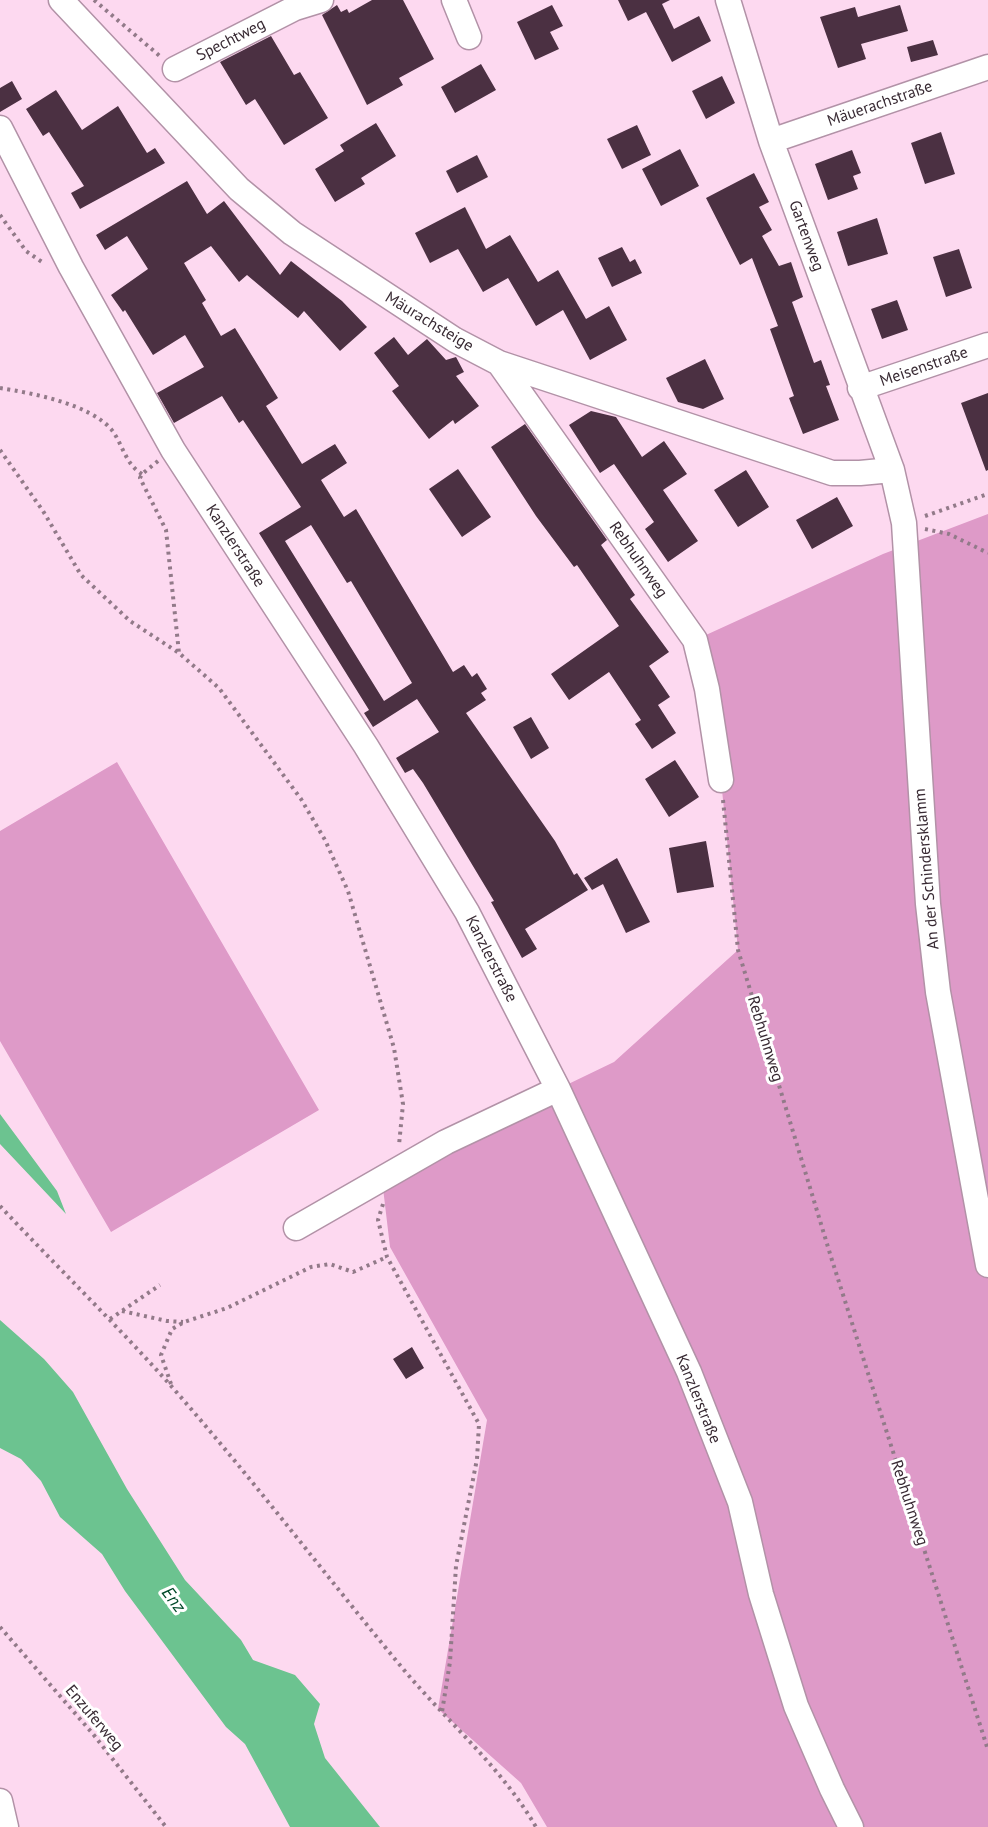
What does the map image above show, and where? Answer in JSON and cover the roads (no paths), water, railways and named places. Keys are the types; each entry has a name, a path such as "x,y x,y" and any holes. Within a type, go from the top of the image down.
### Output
{"street":[{"name":"Mäurachsteige","path":"61,0 239,189 292,233 455,340 499,363 832,473 860,474 892,470"},
{"name":"Spechtweg","path":"175,69 296,8 321,0"},
{"path":"454,0 469,37"},
{"name":"Gartenweg","path":"728,0 771,141 892,470"},
{"name":"Mäuerachstraße","path":"771,141 988,67"},
{"name":"Kanzlerstraße","path":"0,128 6,145 71,267 173,450 366,746 467,912 558,1089 693,1383 740,1502 761,1594 796,1706 851,1827"},
{"name":"Meisenstraße","path":"860,388 988,345"},
{"name":"Rebhuhnweg","path":"499,363 694,640 707,689 721,780"},
{"name":"An der Schindersklamm","path":"892,470 904,523 926,871 938,992 988,1265"},
{"path":"296,1228 446,1142 558,1089"},
{"path":"0,1801 6,1827"}],"water":[{"path":"0,1114 57,1191 66,1214 0,1144"},
{"name":"Enz","path":"0,1320 44,1359 73,1392 127,1489 185,1580 241,1640 253,1660 295,1675 320,1704 314,1724 325,1758 380,1827 290,1827 245,1744 226,1727 125,1591 102,1554 60,1517 41,1481 21,1459 0,1448"}]}
